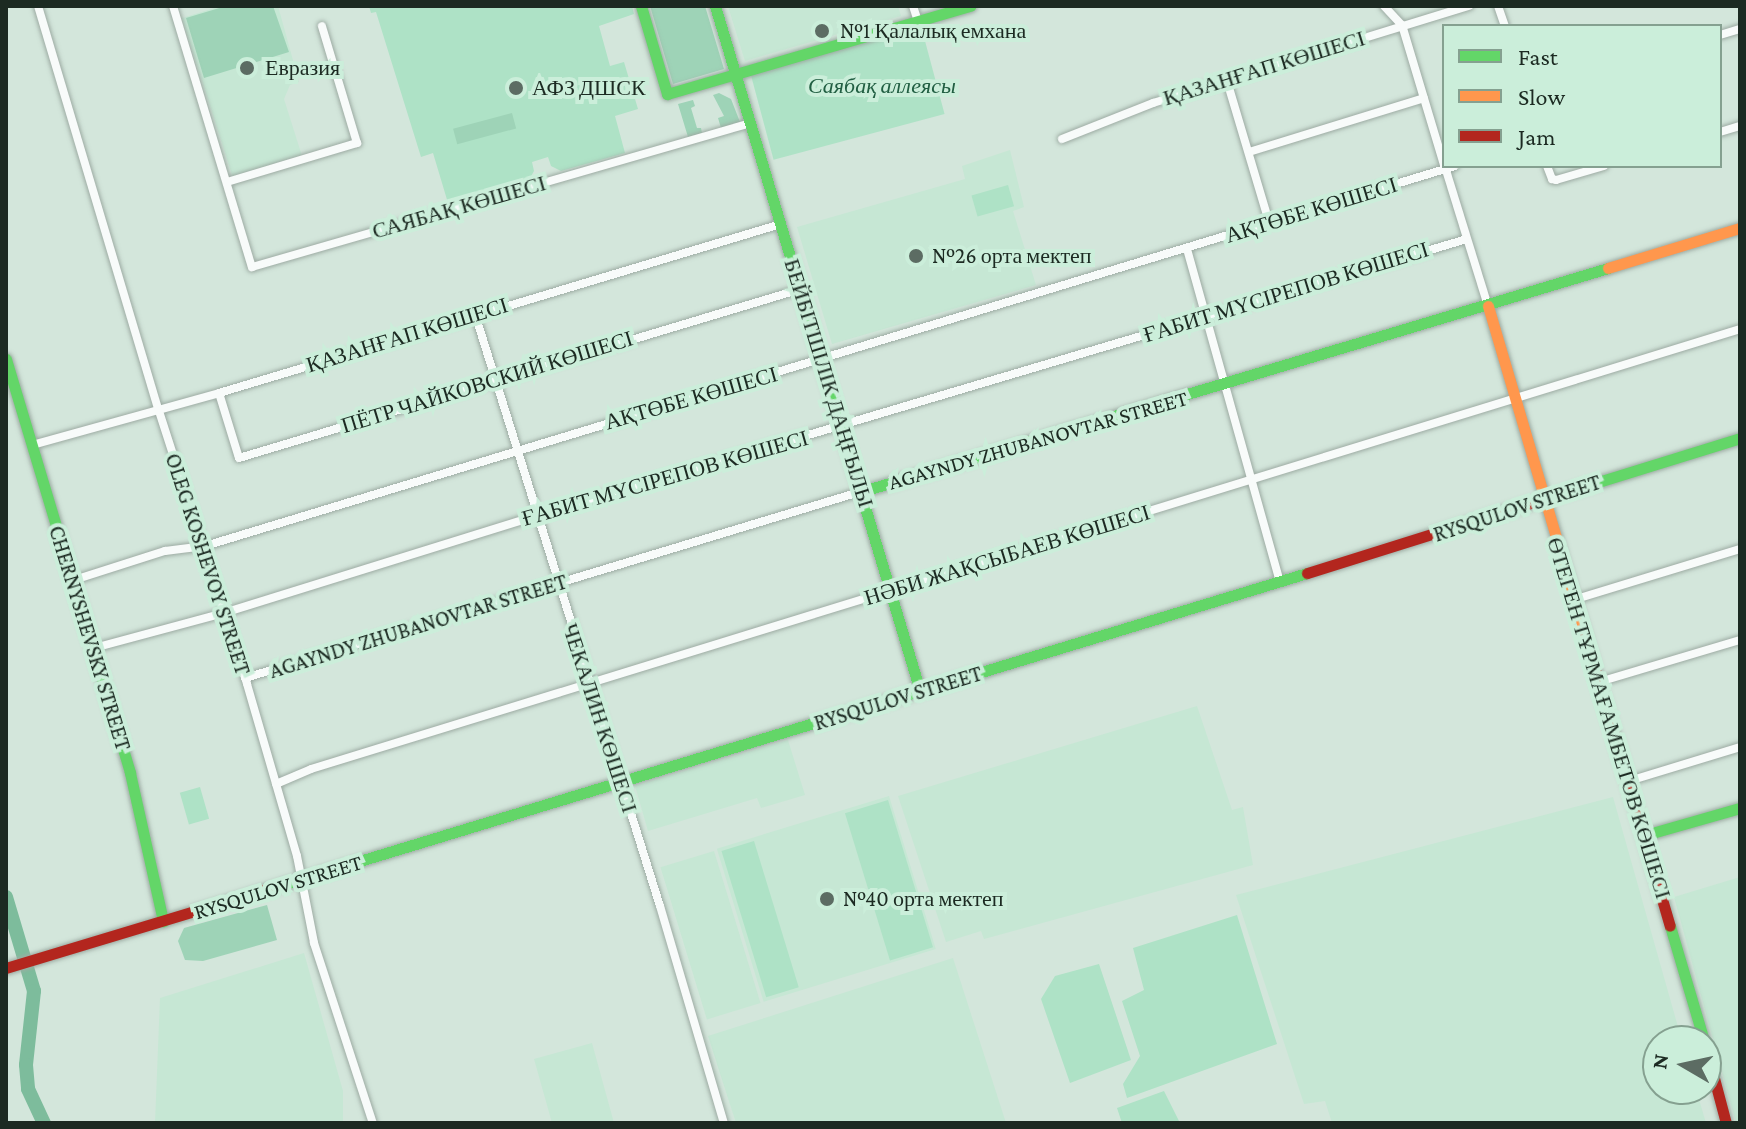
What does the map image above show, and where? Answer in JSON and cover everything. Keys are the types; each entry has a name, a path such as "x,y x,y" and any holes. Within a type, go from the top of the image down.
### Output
{"street":[{"name":"OLEG KOSHEVOY STREET","path":"38,6 158,408 205,546 245,678 276,784 310,931 373,1123"},
{"name":"САЯБАҚ КӨШЕСІ","path":"173,6 252,267 751,123"},
{"path":"641,6 667,94 970,6"},
{"name":"БЕЙБІТШІЛІК ДАҢҒЫЛЫ","path":"715,6 863,491 920,691"},
{"path":"913,6 918,21"},
{"name":"ӨТЕГЕН ТҰРМАҒАМБЕТОВ КӨШЕСІ","path":"1384,6 1402,25 1442,151"},
{"name":"ҚАЗАНҒАП КӨШЕСІ","path":"1062,139 1153,103 1469,6"},
{"path":"227,182 357,143 322,26"},
{"path":"1227,81 1269,222"},
{"path":"1249,152 1424,98"},
{"name":"АҚТӨБЕ КӨШЕСІ","path":"74,580 165,551 205,546 515,449 1187,249 1442,168"},
{"name":"ӨТЕГЕН ТҰРМАҒАМБЕТОВ КӨШЕСІ","path":"1448,168 1699,1025"},
{"path":"1548,168 1550,176 1556,180 1597,168"},
{"name":"ҚАЗАНҒАП КӨШЕСІ","path":"32,445 219,393 781,224"},
{"name":"AGAYNDY ZHUBANOVTAR STREET","path":"245,678 1740,228"},
{"name":"ҒАБИТ МҮСІРЕПОВ КӨШЕСІ","path":"94,648 224,613 536,516 1467,239"},
{"path":"1187,249 1280,581"},
{"name":"ПЁТР ЧАЙКОВСКИЙ КӨШЕСІ","path":"219,393 239,458 801,289"},
{"name":"ЧЕКАЛИН КӨШЕСІ","path":"475,314 724,1123"},
{"name":"НӘБИ ЖАҚСЫБАЕВ КӨШЕСІ","path":"276,784 311,769 1740,329"},
{"name":"CHERNYSHEVSKY STREET","path":"6,359 130,773 163,921"},
{"name":"RYSQULOV STREET","path":"6,968 1740,438"},
{"path":"1573,600 1740,549"},
{"path":"1599,682 1740,640"},
{"path":"1629,781 1740,747"},
{"path":"1645,835 1740,808"}],"shaded area":[{"name":"Евразия","path":"221,6 278,6 299,82 290,85 284,99 302,156 233,178 182,18"},
{"path":"226,6 273,6 289,52 204,78 186,18"},
{"path":"650,6 705,6 724,69 673,84"},
{"path":"728,6 898,6 901,16 745,61"},
{"path":"719,93 731,99 740,122 721,128 718,118 724,116 713,95"},
{"path":"693,100 695,106 691,108 697,128 701,128 702,133 688,137 678,104"},
{"path":"512,113 516,128 457,144 453,129"},
{"name":"№26 орта мектеп","path":"1010,150 1024,207 1013,211 1036,285 832,344 797,227 965,179 962,166"},
{"path":"1197,706 1232,810 1243,807 1253,865 984,939 981,931 946,942 898,796"},
{"path":"788,740 805,795 761,808 757,798 648,831 635,786"},
{"name":"№40 орта мектеп","path":"889,796 936,949 764,1002 717,849"},
{"path":"1613,797 1677,1025 1642,1025 1642,1105 1701,1105 1706,1123 1332,1123 1325,1101 1304,1104 1236,895"},
{"path":"714,851 760,1003 707,1019 660,867"},
{"path":"1740,877 1740,1123 1736,1123 1722,1072 1722,1025 1709,1025 1674,897"},
{"path":"267,905 277,940 203,961 185,960 178,941 184,928"},
{"path":"304,953 343,1091 343,1123 155,1123 160,998"},
{"path":"953,958 1006,1123 736,1123 708,1036"},
{"path":"592,1043 614,1123 552,1123 534,1059"}],"green space":[{"name":"АФЗ ДШСК","path":"369,6 632,6 634,14 599,26 610,66 624,62 638,109 615,116 625,153 561,171 551,166 548,157 532,162 534,171 529,180 448,203 433,153 421,157 376,12 371,13"},
{"name":"Саябақ аллеясы","path":"921,26 945,114 774,160 750,72"},
{"path":"1008,185 1014,206 978,217 971,195"},
{"path":"200,787 209,819 189,825 180,793"},
{"path":"888,800 933,947 890,960 845,813"},
{"path":"754,841 799,987 766,997 721,851"},
{"path":"1237,915 1277,1044 1127,1098 1123,1084 1140,1056 1122,1001 1144,990 1133,948"},
{"path":"1099,964 1131,1060 1070,1083 1041,999 1055,976"},
{"path":"1164,1091 1180,1123 1122,1123 1117,1108"}],"waterway":[{"path":"6,897 34,991 26,1065 28,1089 44,1123"}],"traffic: fast":[{"path":"641,6 667,94 970,6"},
{"path":"715,6 920,691"},
{"path":"863,491 1608,268"},
{"path":"6,359 130,773 163,921"},
{"path":"1582,487 1740,438"},
{"path":"284,884 1307,573"},
{"path":"1645,835 1740,808"},
{"path":"1670,926 1699,1025"}],"traffic: slow":[{"path":"1608,268 1740,228"},
{"path":"1488,306 1583,629"}],"traffic: jam":[{"path":"1307,573 1582,487"},
{"path":"1583,629 1670,926"},
{"path":"6,968 284,884"},
{"path":"1721,1105 1726,1123"}],"place":[{"name":"№1 Қалалық емхана","path":"822,31"},
{"name":"Евразия","path":"247,68"},
{"name":"АФЗ ДШСК","path":"516,88"},
{"name":"№26 орта мектеп","path":"916,256"},
{"name":"№40 орта мектеп","path":"827,899"}]}
